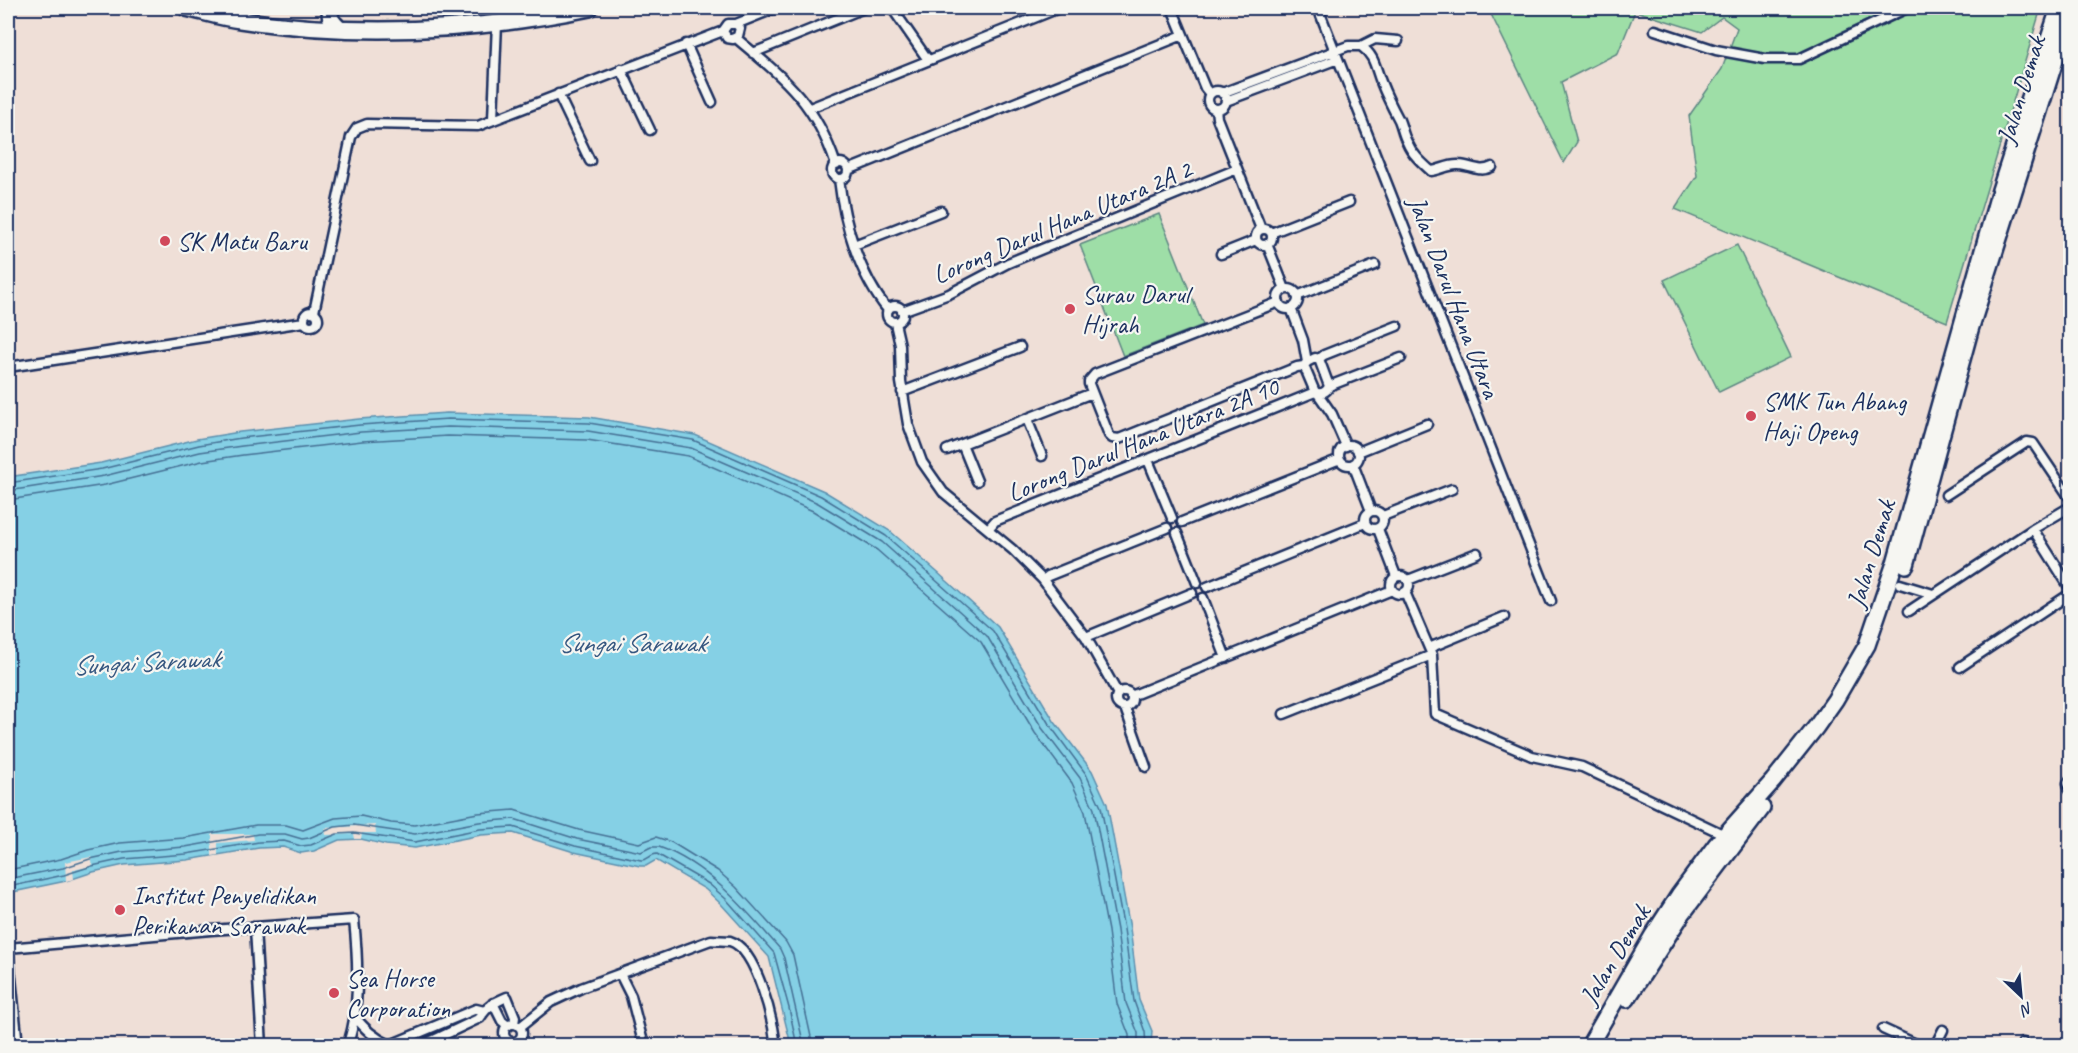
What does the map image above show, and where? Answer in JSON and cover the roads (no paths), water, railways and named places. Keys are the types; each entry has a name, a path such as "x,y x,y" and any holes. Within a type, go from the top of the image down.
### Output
{"highway":[{"path":"186,8 238,20 340,30 415,31 544,17 590,8"},
{"path":"332,8 330,17 340,30"},
{"name":"Jalan Demak","path":"1589,1046 1653,935 1679,895 1725,835 1773,781 1815,727 1835,700 1867,645 1895,563 2000,190 2059,8"},
{"name":"Jalan Demak","path":"1600,1046 1630,994 1682,914 1745,829 1813,745 1859,680 1879,642 1900,584 1970,330 2070,13"}],"street":[{"path":"8,367 304,322 307,313 314,312 351,137 357,128 367,124 478,126 723,31 728,24 736,24 776,8"},
{"path":"753,52 864,8"},
{"path":"892,8 928,60"},
{"path":"810,108 1059,8"},
{"path":"1172,8 1205,88 1210,94"},
{"name":"Jalan Darul Hana Utara","path":"1318,8 1551,601"},
{"path":"1655,30 1716,50 1765,58 1799,59 1907,8"},
{"path":"493,119 497,23"},
{"path":"736,24 740,31 736,38"},
{"path":"723,31 728,38 736,38 753,52 789,84 810,108 836,165"},
{"path":"848,170 1182,35"},
{"path":"1224,97 1336,55 1348,46 1362,46 1375,39 1398,41"},
{"path":"686,44 712,102"},
{"path":"1362,46 1374,58 1380,80 1406,141 1413,154 1424,165 1431,171 1452,165 1484,171 1492,167"},
{"path":"621,69 650,130"},
{"path":"1210,94 1216,91 1224,97"},
{"path":"558,94 590,160"},
{"path":"1210,94 1208,104 1216,109 1223,107 1224,97"},
{"path":"1216,109 1217,118 1261,229"},
{"path":"839,179 846,177 848,170 844,164 836,165 832,169 833,175 839,179 845,217 854,245 873,288 888,309"},
{"name":"Lorong Darul Hana Utara 2A 2","path":"902,311 949,294 1008,263 1237,170"},
{"path":"1271,233 1349,202"},
{"path":"854,245 941,211"},
{"path":"1261,229 1266,229 1271,233"},
{"path":"1256,240 1256,235 1261,229"},
{"path":"1256,240 1260,244 1267,244 1271,240 1271,233"},
{"path":"1221,254 1256,240"},
{"path":"1267,244 1285,289"},
{"path":"1297,296 1374,265"},
{"path":"1285,289 1293,290 1297,296 1296,304 1292,308 1285,308 1279,302 1279,294 1285,289"},
{"path":"1279,302 1095,374 1089,381 1109,435 1119,439 1397,326"},
{"path":"895,306 902,311 902,318 896,323 888,320 886,315 888,309 895,306"},
{"path":"1292,308 1311,361 1316,393 1332,414 1346,446"},
{"path":"896,323 900,345 902,392 911,435 922,462 943,492 1013,550 1043,580 1086,637 1118,694 1117,704 1125,708 1146,767"},
{"path":"902,392 1020,347"},
{"name":"Lorong Darul Hana Utara 2A 10","path":"988,529 995,521 1401,358"},
{"path":"1311,361 1329,388 1332,414"},
{"path":"947,450 1092,393"},
{"path":"1027,419 1042,456"},
{"path":"1358,452 1427,424"},
{"path":"1946,495 2027,442 2033,442 2070,498"},
{"path":"962,444 977,481"},
{"path":"1346,446 1353,446 1358,452 1358,460 1353,464 1344,464 1340,459 1340,453 1346,446"},
{"path":"1182,522 1340,459"},
{"path":"1148,460 1172,518"},
{"path":"1353,464 1371,511"},
{"path":"1383,516 1452,489"},
{"path":"1910,611 2070,507"},
{"path":"1378,529 1369,528 1365,523 1365,517 1371,511 1377,511 1383,516"},
{"path":"1378,529 1383,524 1383,516"},
{"path":"1177,533 1172,533 1167,528 1167,522 1172,518 1177,518 1182,522"},
{"path":"1177,533 1181,529 1182,522"},
{"path":"1207,587 1365,523"},
{"path":"1043,580 1167,528"},
{"path":"1378,529 1396,576"},
{"path":"2033,529 2070,588"},
{"path":"1177,533 1197,583"},
{"path":"1408,580 1477,553"},
{"path":"1396,576 1404,576 1408,580 1409,586 1405,592 1397,594 1392,590 1391,581 1396,576"},
{"path":"1192,593 1192,587 1197,583 1204,583 1207,587 1207,594 1203,598"},
{"path":"1900,584 1933,594"},
{"path":"1131,696 1392,590"},
{"path":"1405,592 1430,651 1435,714 1532,756 1582,767 1725,835"},
{"path":"1192,593 1198,598 1203,598"},
{"path":"1086,637 1192,593"},
{"path":"1960,668 2070,594"},
{"path":"1203,598 1226,658"},
{"path":"1284,714 1504,617"},
{"path":"1118,694 1125,691 1131,696"},
{"path":"1125,708 1131,704 1131,696"},
{"path":"2070,780 2068,783 2070,790"},
{"path":"18,1046 8,948 354,921 357,964 354,1016 347,1046"},
{"path":"255,928 262,1046"},
{"path":"493,1003 502,1021 514,1026 523,1034 516,1044 507,1041 505,1029 514,1026 551,1002 581,988 711,940 731,941 746,953 760,984 773,1025 776,1046"},
{"path":"621,974 631,996 644,1046"},
{"path":"421,1046 480,1018 493,1003 507,997 515,1017 514,1026"},
{"path":"354,1016 369,1033 389,1045 404,1042 476,1009 484,1011"},
{"path":"1883,1029 1920,1046"},
{"path":"1935,1046 1943,1030"}],"water":[{"name":"Sungai Sarawak","path":"447,413 589,417 695,435 824,491 890,531 937,572 998,627 1054,721 1092,771 1107,804 1130,928 1139,1000 1152,1031 1151,1045 791,1045 769,957 705,889 656,860 646,866 640,866 574,852 513,833 481,835 415,848 386,845 361,839 339,840 314,851 301,853 283,847 259,848 187,860 124,865 66,881 8,893 8,477 101,463 197,439 240,432 359,419"}],"place":[{"name":"SK Matu Baru","path":"165,241"},
{"name":"Surau Darul Hijrah","path":"1070,309"},
{"name":"SMK Tun Abang Haji Openg","path":"1751,416"},
{"name":"Institut Penyelidikan Perikanan Sarawak","path":"120,910"},
{"name":"Sea Horse Corporation","path":"334,993"}]}
